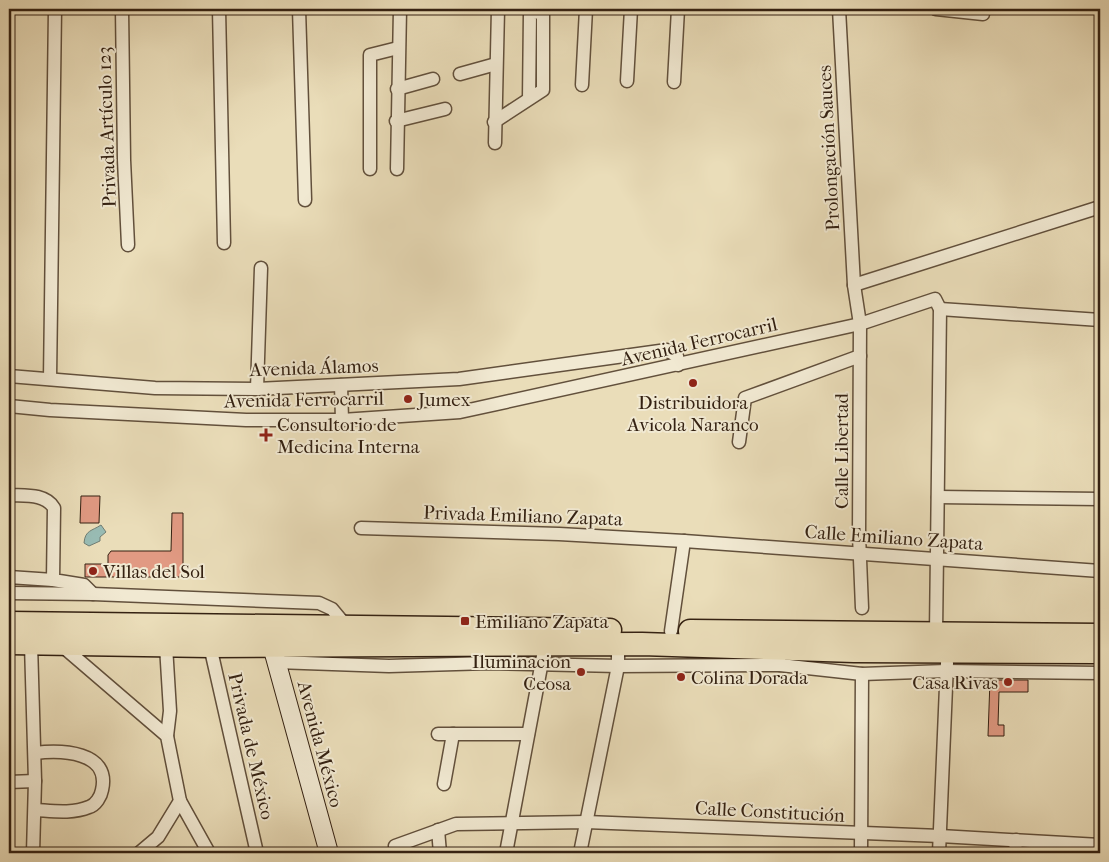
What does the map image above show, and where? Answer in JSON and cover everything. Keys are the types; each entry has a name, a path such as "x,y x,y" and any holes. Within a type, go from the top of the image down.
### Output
{"highway":[{"path":"9,623 671,631 943,652 1100,635"},
{"path":"9,643 61,646 210,646 274,654 778,657 943,652 1100,652"}],"street":[{"path":"50,379 54,9"},
{"name":"Privada Artículo 123","path":"122,9 124,160 128,245"},
{"path":"219,9 224,243"},
{"path":"299,9 305,200"},
{"path":"396,169 400,9"},
{"path":"495,144 498,9"},
{"path":"582,85 586,9"},
{"path":"628,81 631,9"},
{"path":"674,82 678,9"},
{"name":"Prolongación Sauces","path":"839,9 854,285 860,324"},
{"path":"936,9 983,14"},
{"path":"494,122 543,90 543,12 530,13 529,99"},
{"path":"370,169 370,55 398,48"},
{"path":"460,74 496,64"},
{"path":"397,90 434,79"},
{"path":"396,121 444,109"},
{"path":"854,285 1100,207"},
{"path":"257,389 261,268"},
{"name":"Avenida Ferrocarril","path":"9,406 236,420 342,420 460,412 860,324 935,299 940,310"},
{"path":"940,853 943,652 937,560 940,310 1100,320"},
{"name":"Calle Libertad","path":"860,324 859,554 862,608"},
{"name":"Avenida Álamos","path":"9,376 155,388 257,389 459,379 667,350 677,356 678,365"},
{"path":"739,442 745,398 860,356"},
{"path":"341,385 342,420"},
{"path":"9,495 41,497 50,501 54,508 53,580"},
{"path":"938,497 1100,499"},
{"name":"Privada Emiliano Zapata","path":"361,528 559,534 684,541"},
{"path":"671,631 684,541"},
{"name":"Calle Emiliano Zapata","path":"684,541 1100,570"},
{"path":"9,577 53,580 84,585 93,594"},
{"path":"9,593 93,594 319,603 332,610 347,627"},
{"path":"31,644 36,781 33,853"},
{"path":"61,646 167,736"},
{"path":"166,646 170,711 167,736 180,801 209,853"},
{"name":"Privada de México","path":"210,646 257,853"},
{"path":"778,657 862,674 943,652 1100,673"},
{"name":"Avenida México","path":"274,654 329,853"},
{"path":"506,853 543,655"},
{"path":"580,853 618,656"},
{"path":"861,853 862,674"},
{"path":"438,734 528,734"},
{"path":"444,784 453,734"},
{"path":"35,753 61,751 81,754 97,764 104,780 101,795 92,806 81,810 57,812 35,810"},
{"path":"9,782 36,781"},
{"path":"139,853 158,838 180,801"},
{"name":"Calle Constitución","path":"395,846 456,824 586,822 940,836 1100,845"},
{"path":"438,830 440,853"},
{"path":"1015,853 1016,840"}],"water":[{"path":"101,525 106,532 100,537 100,541 89,546 84,543 87,533"}],"building":[{"path":"81,496 100,496 99,523 80,523"},
{"path":"172,513 183,513 183,577 85,577 85,564 108,564 108,555 111,551 171,551"},
{"path":"990,680 1028,680 1028,692 999,692 998,725 1004,725 1004,736 988,736"}],"place":[{"name":"Distribuidora Avicola Naranco","path":"693,383"},
{"name":"Jumex","path":"408,399"},
{"name":"Consultorio de Medicina Interna","path":"266,435"},
{"name":"Villas del Sol","path":"93,571"},
{"name":"Emiliano Zapata","path":"465,621"},
{"name":"Iluminacion Ceosa","path":"581,672"},
{"name":"Colina Dorada","path":"681,677"},
{"name":"Casa Rivas","path":"1008,682"}]}
